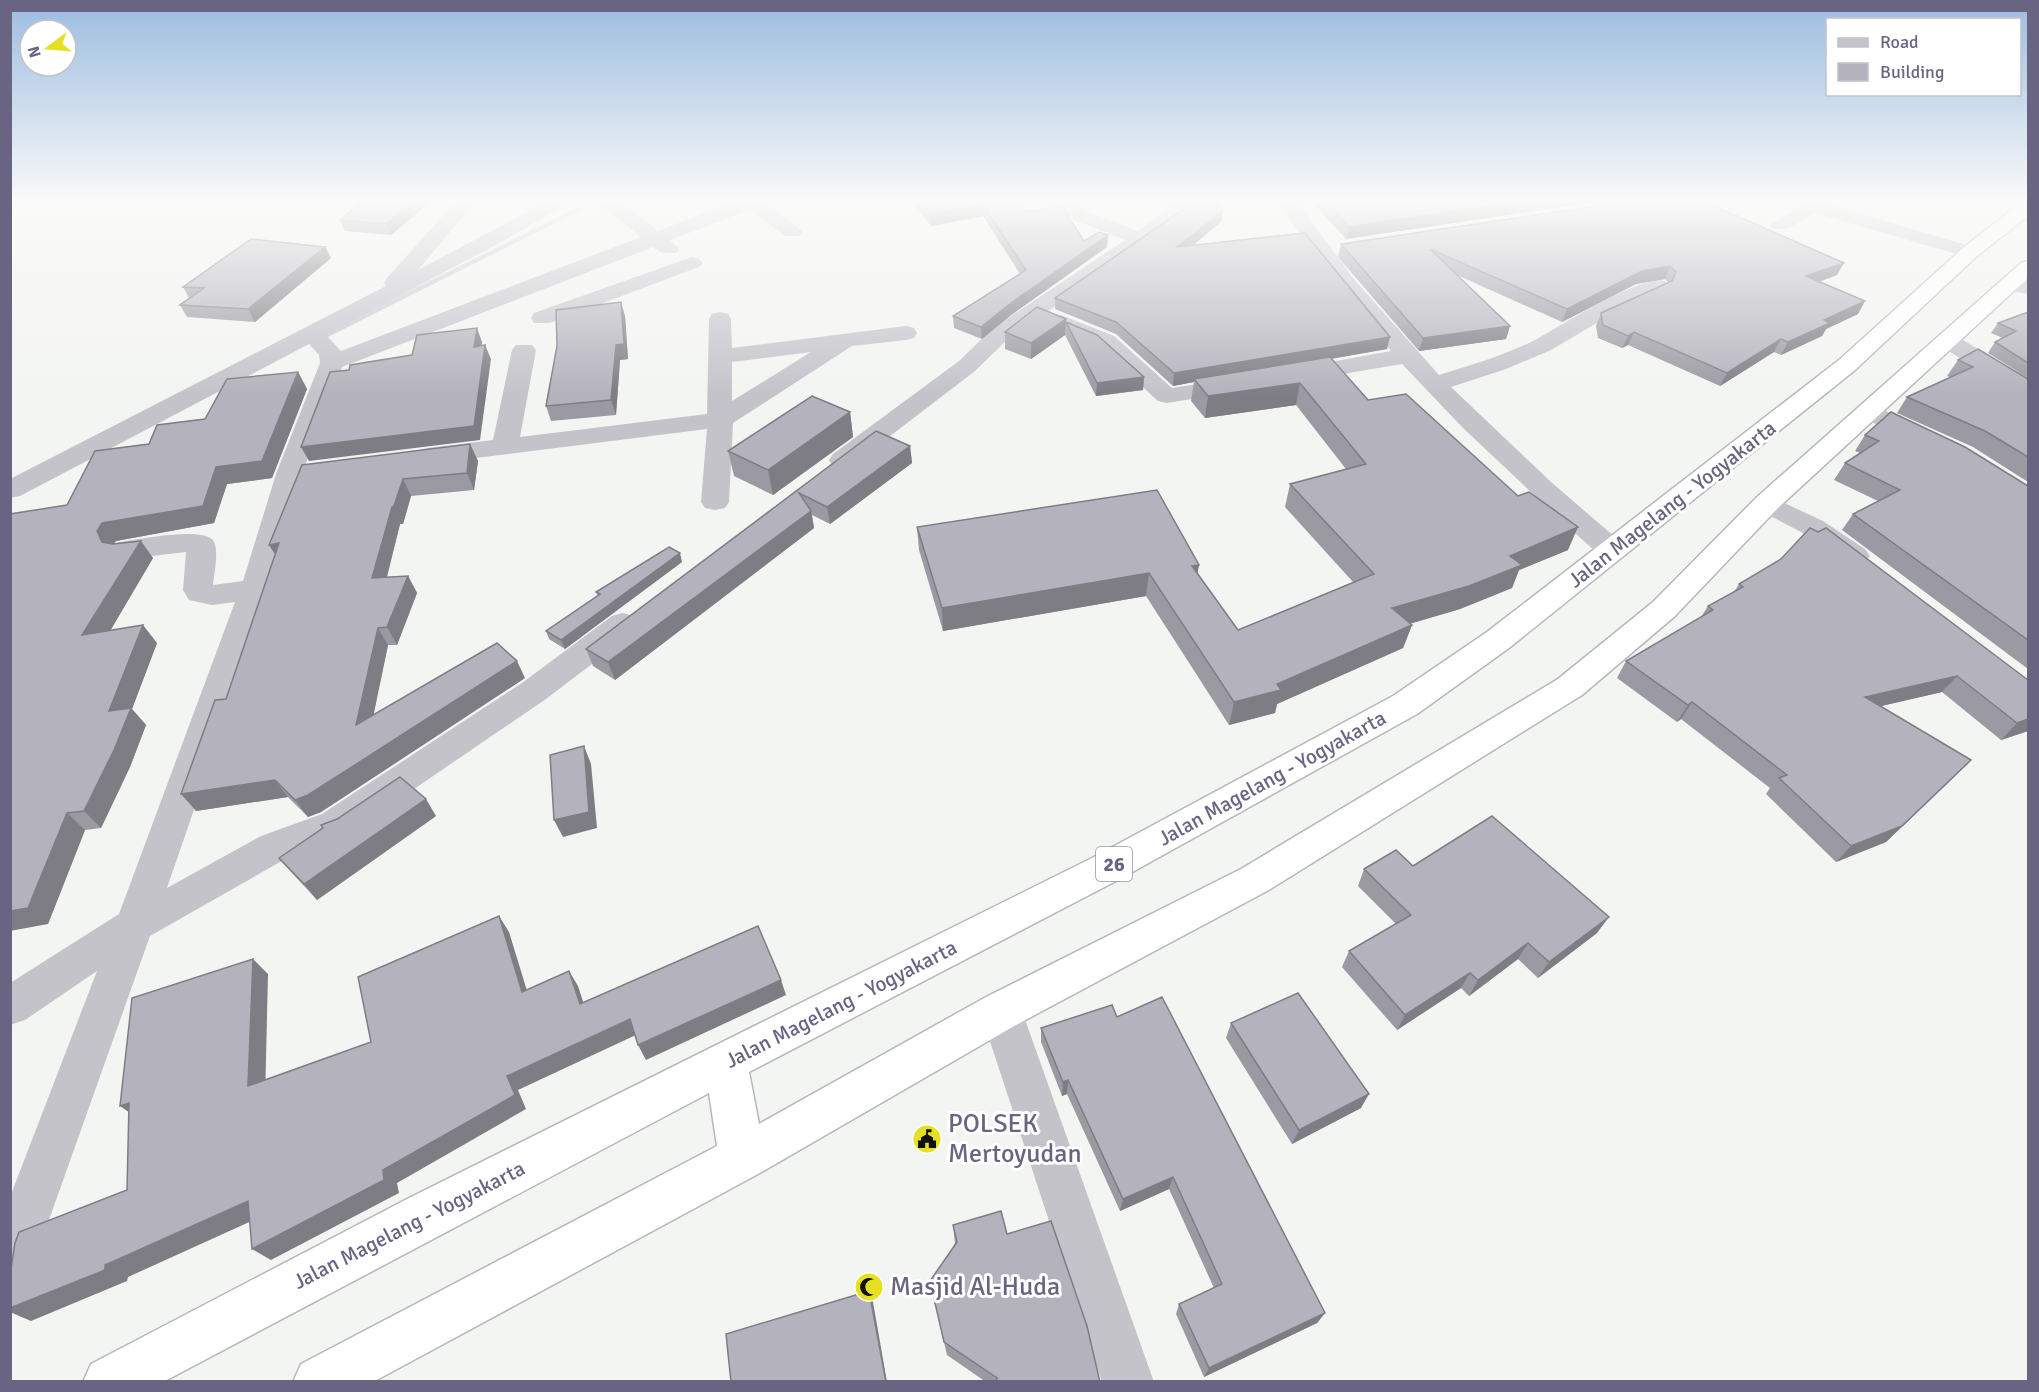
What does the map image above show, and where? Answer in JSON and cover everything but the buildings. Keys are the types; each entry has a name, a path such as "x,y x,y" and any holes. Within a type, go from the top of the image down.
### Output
{"highway":[{"name":"Jalan Magelang - Yogyakarta","path":"108,1382 426,1215 1115,863 1405,705 1498,640 1847,365 1956,265"},
{"path":"319,1382 366,1369 1001,1011 1254,880 1570,687 1664,609 1767,503 1947,340 2022,280"},
{"path":"726,1063 742,1158"}],"street":[{"path":"10,1262 135,925 255,589 300,472 323,347 379,300 410,265"},
{"path":"379,300 444,265"},
{"path":"10,490 142,418 323,347 574,265"},
{"path":"542,318 699,267 696,265"},
{"path":"815,480 967,366 1001,333 1103,265"},
{"path":"1343,265 1407,356 1434,385 1535,486 1612,551"},
{"path":"1434,385 1498,364 1543,345 1594,315 1657,286"},
{"path":"1034,311 1106,341 1167,396 1407,356"},
{"path":"715,502 720,420 720,319"},
{"path":"720,356 906,333"},
{"path":"403,459 720,420 846,340"},
{"path":"1947,340 2028,390"},
{"path":"505,446 524,350"},
{"path":"1870,412 1952,450"},
{"path":"1767,503 1813,527 1876,572"},
{"path":"126,550 197,542 201,544 198,590 200,593 212,595 255,589"},
{"path":"10,1006 135,925 274,847 335,824 534,691 646,608"},
{"path":"1001,1011 1128,1382"}],"waterway":[{"path":"313,341 467,265"}],"place":[{"name":"POLSEK Mertoyudan","path":"927,1139"},
{"name":"Masjid Al-Huda","path":"869,1287"}]}
